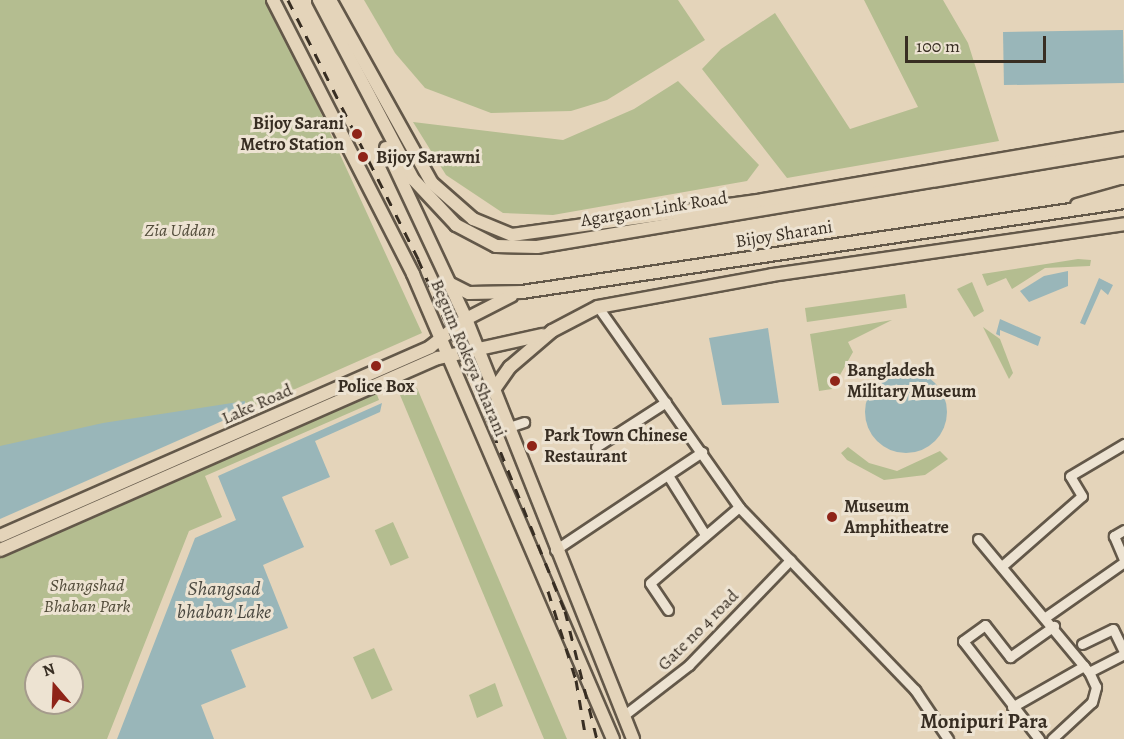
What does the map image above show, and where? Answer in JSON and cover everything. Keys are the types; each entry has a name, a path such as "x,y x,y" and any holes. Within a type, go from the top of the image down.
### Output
{"main road":[{"name":"Begum Rokeya Sharani","path":"273,0 443,339 613,739"},
{"name":"Begum Rokeya Sharani","path":"311,0 451,284 555,550 633,739"},
{"name":"Agargaon Link Road","path":"320,0 413,179 474,237 496,246 537,247 1124,149"},
{"name":"Agargaon Link Road","path":"330,0 417,162 445,198 483,225 512,235 541,234 1124,138"},
{"path":"1071,209 1086,199 1124,192"},
{"name":"Bijoy Sharani","path":"451,284 469,293 522,292 1124,202"},
{"path":"0,550 450,355 478,351 552,331 598,308 772,275 1124,224"},
{"path":"474,237 483,225"},
{"name":"Lake Road","path":"0,536 443,339 466,319 522,292"},
{"path":"494,391 510,367 552,331"}],"street":[{"path":"598,308 739,507 915,690 948,739"},
{"path":"596,447 666,402"},
{"path":"509,428 524,422"},
{"path":"1002,566 1082,496 1070,476 1124,444"},
{"path":"555,550 669,477 702,452"},
{"path":"669,477 704,533"},
{"path":"668,610 650,583 704,533 739,507"},
{"path":"1047,616 1124,560 1114,536 1124,530"},
{"path":"978,539 1047,616 1086,669 1096,687 1092,702 1053,739"},
{"name":"Gate no 4 road","path":"623,716 689,665 790,560"},
{"path":"1039,739 963,641 985,625 1010,657 1054,626"},
{"path":"1012,707 1086,669 1124,653 1113,629 1082,644"}],"green space":[{"name":"Zia Uddan","path":"0,0 269,0 422,333 259,405 241,402 0,448"},
{"path":"364,0 678,0 705,40 607,100 571,111 491,113 425,88 395,53"},
{"path":"864,0 943,0 968,43 999,141 787,178 702,69 721,49 775,13 850,129 918,107"},
{"path":"678,81 759,165 747,181 553,215 503,213 446,175 413,122 563,140 634,109"},
{"path":"1078,259 1091,260 1090,266 1045,268 1012,289 1006,278 987,286 982,274"},
{"path":"972,282 984,311 974,317 957,289"},
{"path":"905,294 907,308 807,322 805,308"},
{"path":"892,320 848,342 853,352 832,389 819,391 810,334"},
{"path":"983,327 1000,339 1013,373 1009,379"},
{"path":"417,388 567,739 544,739 400,395"},
{"name":"Shangshad Bhaban Park","path":"376,392 379,400 205,476 222,517 189,531 107,739 0,739 0,555"},
{"path":"848,447 869,463 897,471 940,451 948,459 925,475 884,480 847,460 841,453"},
{"path":"393,522 409,558 391,566 375,530"},
{"path":"374,648 393,690 372,699 353,657"},
{"path":"495,683 503,706 477,718 469,695"}],"water":[{"path":"1123,30 1124,83 1004,85 1003,32"},
{"path":"1068,271 1068,286 1029,302 1020,291 1044,276"},
{"path":"1099,278 1113,285 1108,295 1101,289 1085,325 1080,323"},
{"path":"1000,319 1041,337 1038,346 1000,330 1000,336 996,334"},
{"path":"768,328 779,403 722,405 709,338"},
{"path":"898,371 914,371 929,378 940,389 947,404 944,428 935,441 914,453 898,453 883,446 872,435 865,420 865,404 872,389 883,378"},
{"path":"245,401 245,411 0,519 0,446 103,423"},
{"name":"Shangsad bhaban Lake","path":"382,403 380,412 315,441 330,477 282,497 304,547 263,565 288,628 231,650 246,687 201,705 214,739 117,739 195,538 236,520 218,476"}],"railway":[{"path":"288,0 418,259 478,396 565,611 597,739"},
{"path":"548,591 576,680 586,739"}],"place":[{"name":"Bijoy Sarani Metro Station","path":"357,134"},
{"name":"Bijoy Sarawni","path":"363,157"},
{"name":"Police Box","path":"376,366"},
{"name":"Bangladesh Military Museum","path":"835,381"},
{"name":"Park Town Chinese Restaurant","path":"532,446"},
{"name":"Museum Amphitheatre","path":"832,517"}],"district":[{"name":"Monipuri Para","path":"984,721"}]}
